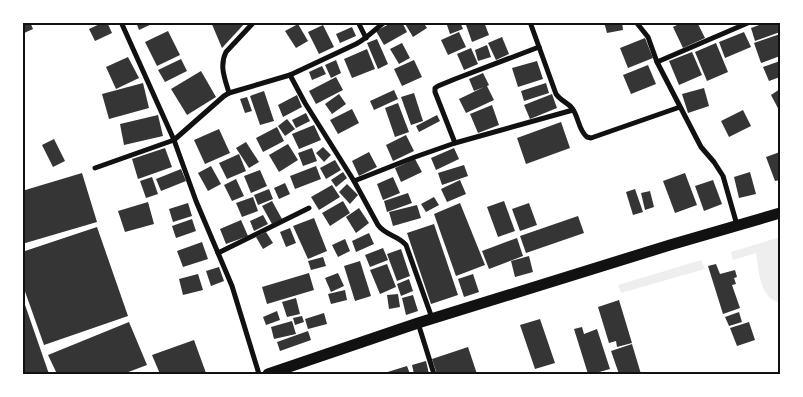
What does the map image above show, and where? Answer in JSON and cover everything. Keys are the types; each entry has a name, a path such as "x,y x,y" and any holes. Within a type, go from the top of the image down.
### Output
{"main road":[{"path":"268,374 418,323 780,213"}],"street":[{"path":"121,22 174,140 196,201 232,286 259,374"},
{"path":"229,93 222,67 223,58 226,52 254,22"},
{"path":"358,22 366,38"},
{"path":"95,168 174,140 229,93 290,74 356,44 385,22"},
{"path":"530,22 556,94 573,110 584,136 592,138 680,108"},
{"path":"636,22 648,38 657,62 701,147 723,176 737,226"},
{"path":"657,62 750,22"},
{"path":"455,143 435,88 539,47"},
{"path":"290,74 305,103 354,181 378,225 387,234 397,237 406,245 432,319"},
{"path":"354,181 455,143 573,110"},
{"path":"218,253 309,208"},
{"path":"418,323 434,374"}],"shaded area":[{"path":"780,237 780,303 768,296 764,290 759,275 756,253 733,260 731,252"},
{"path":"701,260 705,269 621,293 618,285"}],"building":[{"path":"22,22 30,22 33,29 22,34"},
{"path":"107,22 112,33 95,41 89,29"},
{"path":"136,22 156,22 139,30"},
{"path":"211,22 246,22 222,48"},
{"path":"393,22 402,22 407,32 384,45 376,31"},
{"path":"404,22 423,22 427,28 413,37"},
{"path":"452,22 460,22 463,29 450,34 447,25"},
{"path":"465,22 484,22 489,35 472,42"},
{"path":"604,22 622,22 623,30 607,33"},
{"path":"683,22 697,22 705,38 683,48 673,27"},
{"path":"767,22 777,22 780,32 755,41 751,28"},
{"path":"298,24 308,41 296,48 285,31"},
{"path":"323,25 334,47 319,54 308,32"},
{"path":"352,27 356,36 340,43 336,34"},
{"path":"168,31 180,55 157,66 145,42"},
{"path":"459,32 466,47 448,55 441,40"},
{"path":"744,32 751,47 725,58 719,42"},
{"path":"780,34 780,56 761,63 754,43"},
{"path":"502,37 509,54 496,60 488,43"},
{"path":"645,38 653,58 628,68 620,48"},
{"path":"377,39 388,64 378,69 367,43"},
{"path":"402,43 410,58 399,64 390,49"},
{"path":"716,43 728,72 707,81 695,52"},
{"path":"487,45 491,57 478,61 475,50"},
{"path":"471,48 478,64 464,70 457,54"},
{"path":"367,49 375,69 352,78 344,59"},
{"path":"692,52 702,75 679,85 669,61"},
{"path":"128,57 139,78 116,89 106,67"},
{"path":"181,59 187,71 165,82 158,70"},
{"path":"336,60 341,73 331,78 325,65"},
{"path":"414,60 422,77 402,86 394,69"},
{"path":"537,61 543,79 518,87 512,68"},
{"path":"780,61 780,77 769,81 763,67"},
{"path":"648,65 656,84 631,94 623,75"},
{"path":"322,66 326,74 312,80 309,72"},
{"path":"201,71 216,97 187,115 171,89"},
{"path":"483,73 494,100 466,113 459,99 484,87 474,91 469,79"},
{"path":"336,77 343,90 316,104 309,91"},
{"path":"143,83 149,108 109,119 102,94"},
{"path":"546,83 549,93 524,101 521,91"},
{"path":"704,88 709,106 688,113 682,94"},
{"path":"780,89 780,112 771,95"},
{"path":"394,90 398,99 374,110 370,101"},
{"path":"264,91 274,121 260,125 250,96"},
{"path":"414,93 423,121 411,125 401,97"},
{"path":"339,94 346,104 332,114 325,104"},
{"path":"552,94 557,108 530,119 524,105"},
{"path":"297,95 302,107 283,117 278,105"},
{"path":"247,97 252,111 245,113 240,99"},
{"path":"398,103 409,132 395,137 385,108"},
{"path":"492,105 499,125 478,133 470,114"},
{"path":"352,109 359,123 338,134 330,120"},
{"path":"743,110 751,126 729,137 721,121"},
{"path":"306,113 310,121 296,128 292,120"},
{"path":"158,115 163,136 124,145 120,124"},
{"path":"437,115 440,121 419,132 416,126"},
{"path":"287,119 295,129 285,136 278,126"},
{"path":"561,122 570,148 526,164 517,138"},
{"path":"314,125 321,140 299,149 292,134"},
{"path":"277,127 284,141 263,152 256,138"},
{"path":"219,129 230,153 205,164 194,140"},
{"path":"406,135 414,151 393,161 386,145"},
{"path":"54,139 65,161 53,167 42,145"},
{"path":"246,142 259,162 249,168 236,148"},
{"path":"288,144 298,160 279,172 269,155"},
{"path":"323,147 331,155 324,162 316,153"},
{"path":"165,148 172,167 138,179 132,159"},
{"path":"312,148 317,161 303,166 298,153"},
{"path":"454,148 459,159 436,170 431,158"},
{"path":"369,152 377,167 359,176 352,161"},
{"path":"780,152 780,180 775,181 766,157"},
{"path":"239,154 246,171 227,179 219,163"},
{"path":"415,159 422,172 401,182 395,168"},
{"path":"335,160 341,170 326,179 320,168"},
{"path":"464,165 468,176 442,185 438,173"},
{"path":"211,166 221,184 208,191 198,173"},
{"path":"316,166 321,179 295,189 290,176"},
{"path":"181,169 186,181 161,191 156,179"},
{"path":"260,170 267,186 251,193 244,176"},
{"path":"343,172 347,178 336,187 331,180"},
{"path":"750,172 756,194 739,198 734,177"},
{"path":"82,173 97,222 22,244 22,191"},
{"path":"685,173 697,205 675,213 663,181"},
{"path":"152,177 158,194 146,198 140,181"},
{"path":"393,177 400,193 383,200 377,184"},
{"path":"236,179 244,196 232,201 224,185"},
{"path":"460,180 466,194 447,202 441,189"},
{"path":"713,180 722,204 704,211 695,186"},
{"path":"285,183 290,194 279,199 274,188"},
{"path":"347,184 358,195 350,204 339,192"},
{"path":"332,185 340,197 319,210 311,197"},
{"path":"269,189 273,199 258,205 254,195"},
{"path":"635,189 643,212 633,215 626,192"},
{"path":"650,191 654,207 645,210 641,193"},
{"path":"408,193 412,203 387,212 384,201"},
{"path":"253,197 258,211 242,217 236,203"},
{"path":"434,197 439,205 426,212 421,204"},
{"path":"272,201 282,219 272,224 262,206"},
{"path":"343,201 350,213 330,226 322,213"},
{"path":"504,201 515,231 498,237 487,207"},
{"path":"148,202 154,224 125,232 118,211"},
{"path":"188,203 192,216 173,222 169,209"},
{"path":"460,203 485,265 456,276 434,214"},
{"path":"529,203 537,225 520,231 512,209"},
{"path":"417,205 421,218 393,226 389,212"},
{"path":"359,208 369,223 356,233 346,217"},
{"path":"263,215 268,224 254,231 250,221"},
{"path":"578,216 584,233 526,253 520,236"},
{"path":"314,218 327,251 308,259 293,226"},
{"path":"192,219 196,231 176,238 172,226"},
{"path":"241,220 248,236 226,244 220,229"},
{"path":"434,224 458,295 431,304 407,233"},
{"path":"97,227 128,316 44,345 22,283 22,252"},
{"path":"290,228 296,243 286,247 280,232"},
{"path":"266,232 273,243 263,249 256,237"},
{"path":"369,233 374,244 356,252 352,241"},
{"path":"517,238 523,256 489,269 482,251"},
{"path":"345,239 350,251 338,257 332,245"},
{"path":"202,242 208,259 183,267 177,251"},
{"path":"383,248 388,260 370,267 365,255"},
{"path":"401,249 410,276 397,281 387,254"},
{"path":"529,256 533,272 515,277 511,261"},
{"path":"323,257 326,266 311,270 308,261"},
{"path":"360,261 371,296 355,301 344,266"},
{"path":"387,264 396,287 380,294 370,270"},
{"path":"716,264 720,274 735,270 737,277 734,278 736,284 732,285 740,308 723,314 708,266"},
{"path":"219,267 224,281 211,286 206,271"},
{"path":"309,273 314,290 267,304 262,287"},
{"path":"338,273 344,286 331,292 325,278"},
{"path":"198,274 203,290 183,295 179,279"},
{"path":"473,274 479,292 464,297 458,279"},
{"path":"409,279 413,291 401,296 397,284"},
{"path":"345,290 347,300 331,304 328,294"},
{"path":"398,294 400,307 389,309 387,295"},
{"path":"413,295 418,311 406,315 402,298"},
{"path":"296,298 300,314 287,317 282,302"},
{"path":"23,299 49,374 22,374"},
{"path":"619,300 632,343 617,347 616,341 609,343 598,307"},
{"path":"277,311 280,320 266,325 263,317"},
{"path":"739,312 742,322 729,326 725,317"},
{"path":"324,313 327,324 308,329 305,319"},
{"path":"302,316 304,322 295,325 293,318"},
{"path":"540,319 555,363 535,369 520,325"},
{"path":"292,321 296,334 274,339 271,327"},
{"path":"129,322 147,365 123,374 57,374 48,355"},
{"path":"749,322 755,340 737,346 730,328"},
{"path":"582,327 584,334 597,329 610,369 588,374 574,329"},
{"path":"308,331 311,340 280,351 277,342"},
{"path":"194,340 206,373 160,374 152,355"},
{"path":"632,344 641,374 619,374 611,351"},
{"path":"468,347 477,374 437,374 432,359"},
{"path":"426,361 429,374 414,374 412,365"},
{"path":"407,366 410,374 381,374"}]}
